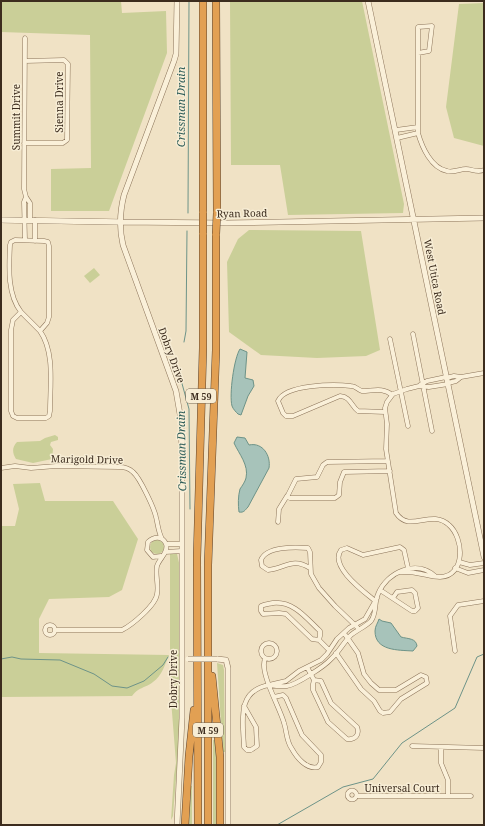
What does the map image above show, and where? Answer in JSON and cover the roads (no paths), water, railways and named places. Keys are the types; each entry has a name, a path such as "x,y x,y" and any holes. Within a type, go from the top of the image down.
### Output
{"highway":[{"name":"M 59","path":"198,825 197,558 203,355 203,1"},
{"name":"M 59","path":"208,825 208,533 216,330 216,1"},
{"path":"208,635 220,757 220,825"},
{"path":"185,825 189,756 198,674"}],"main road":[{"name":"Ryan Road","path":"1,220 120,222"}],"street":[{"name":"Dobry Drive","path":"176,1 176,46 174,61 124,195 120,222 123,245 170,373 178,401 182,434 182,733 177,825"},
{"name":"West Utica Road","path":"368,1 484,557"},
{"path":"418,53 429,51 432,26 418,28 418,53 418,133 421,144 436,166 448,172 466,169 480,172 484,170"},
{"name":"Summit Drive","path":"25,38 24,189 26,197 24,202 30,220"},
{"name":"Sienna Drive","path":"24,143 63,143 67,140 68,64 64,60 25,61"},
{"path":"396,130 418,127"},
{"path":"397,138 418,133"},
{"name":"Ryan Road","path":"120,222 227,223 484,218"},
{"path":"24,240 30,220"},
{"path":"30,220 35,241"},
{"path":"20,312 13,320 11,330 11,411 13,416 17,418 46,418 49,416 49,351 46,340 40,331 20,312 12,298 10,248 12,241 46,241 49,246 49,317 47,323 40,331"},
{"path":"413,334 421,385 432,431"},
{"path":"390,339 408,426"},
{"path":"401,572 416,572 435,576 444,576 455,568 459,562 460,551 458,538 455,532 449,525 441,520 432,518 408,522 398,515 395,507 386,448 387,424 385,412 388,402 392,395 400,391 447,380 454,376 461,377 484,373"},
{"path":"385,412 358,411 350,400 346,397 340,396 293,416 286,416 278,402 284,394 311,386 352,386 361,390 384,390 392,395"},
{"path":"278,522 279,509 296,479 317,477 323,465 327,462 388,461"},
{"name":"Marigold Drive","path":"1,468 15,466 31,468 56,466 128,468 140,480 156,516 157,528 166,544"},
{"path":"287,496 288,498 335,498 339,495 340,482 344,472 390,471"},
{"path":"55,630 122,630 137,620 156,600 158,595 157,567 153,557 148,553 147,547 148,542 153,538 157,528"},
{"path":"153,538 162,539"},
{"path":"166,552 166,544 182,544"},
{"path":"269,685 289,686 311,674 329,662 348,638 368,623 372,618 375,612 375,599 343,572 338,558 341,550 348,549 363,554 400,547 404,550 408,568"},
{"path":"310,568 298,562 271,570 266,570 262,566 261,560 264,554 275,550 308,548 310,552 311,574 321,591 358,629"},
{"path":"157,567 161,556 166,552 182,551"},
{"path":"153,557 161,556"},
{"path":"459,562 470,565 484,563"},
{"path":"244,706 256,729 256,746 251,750 247,750 244,747 244,706 247,698 253,691 258,688 286,680 299,670 321,660 337,639 365,619 380,590 388,580 408,568 424,569 435,576"},
{"path":"455,568 468,573 484,570"},
{"path":"380,590 412,611 415,611 418,608 413,590 398,591 393,598"},
{"path":"319,640 320,631 292,606 280,602 261,606 261,611 263,614 286,614 312,639 319,640 336,653 361,689 374,701 383,713 392,710 402,699 427,683 426,677 421,675 396,690 379,690 364,674 358,653 344,633"},
{"path":"455,651 450,616 458,605 484,602"},
{"path":"265,659 273,659 277,654 277,649 271,643 266,644 261,650 265,659 264,667 269,685 284,722 288,741 292,750 306,765 311,767 318,766 321,762 321,755 303,736 286,698 283,695 274,697"},
{"path":"182,659 222,658 226,660 228,668 228,825"},
{"path":"307,667 314,680 313,688 328,722 347,739 355,737 358,733 357,727 331,703 321,681 314,680"},
{"path":"412,746 484,748"},
{"name":"Universal Court","path":"441,747 441,763 448,780 448,796"},
{"name":"Universal Court","path":"357,796 471,796"}],"water":[{"path":"240,349 247,352 245,378 253,380 254,386 248,396 241,415 234,409 231,401 234,368"},
{"path":"237,437 245,438 249,445 262,448 269,459 269,468 248,507 242,512 239,512 238,500 240,489 246,479 247,473 245,464 234,443"},
{"path":"379,619 391,623 401,637 411,639 415,642 417,646 413,651 394,650 383,646 376,638 375,628"}],"waterway":[{"name":"Crissman Drain","path":"188,213 189,1"},
{"name":"Crissman Drain","path":"184,342 186,331 187,231"},
{"name":"Crissman Drain","path":"180,369 181,380 189,409 190,509"},
{"path":"277,825 343,787 373,779 402,743 455,708 477,657 484,654"},
{"name":"Crissman Drain","path":"1,659 12,657 21,659 60,660 94,674 112,686 127,688 144,681 163,665 168,657"}]}
